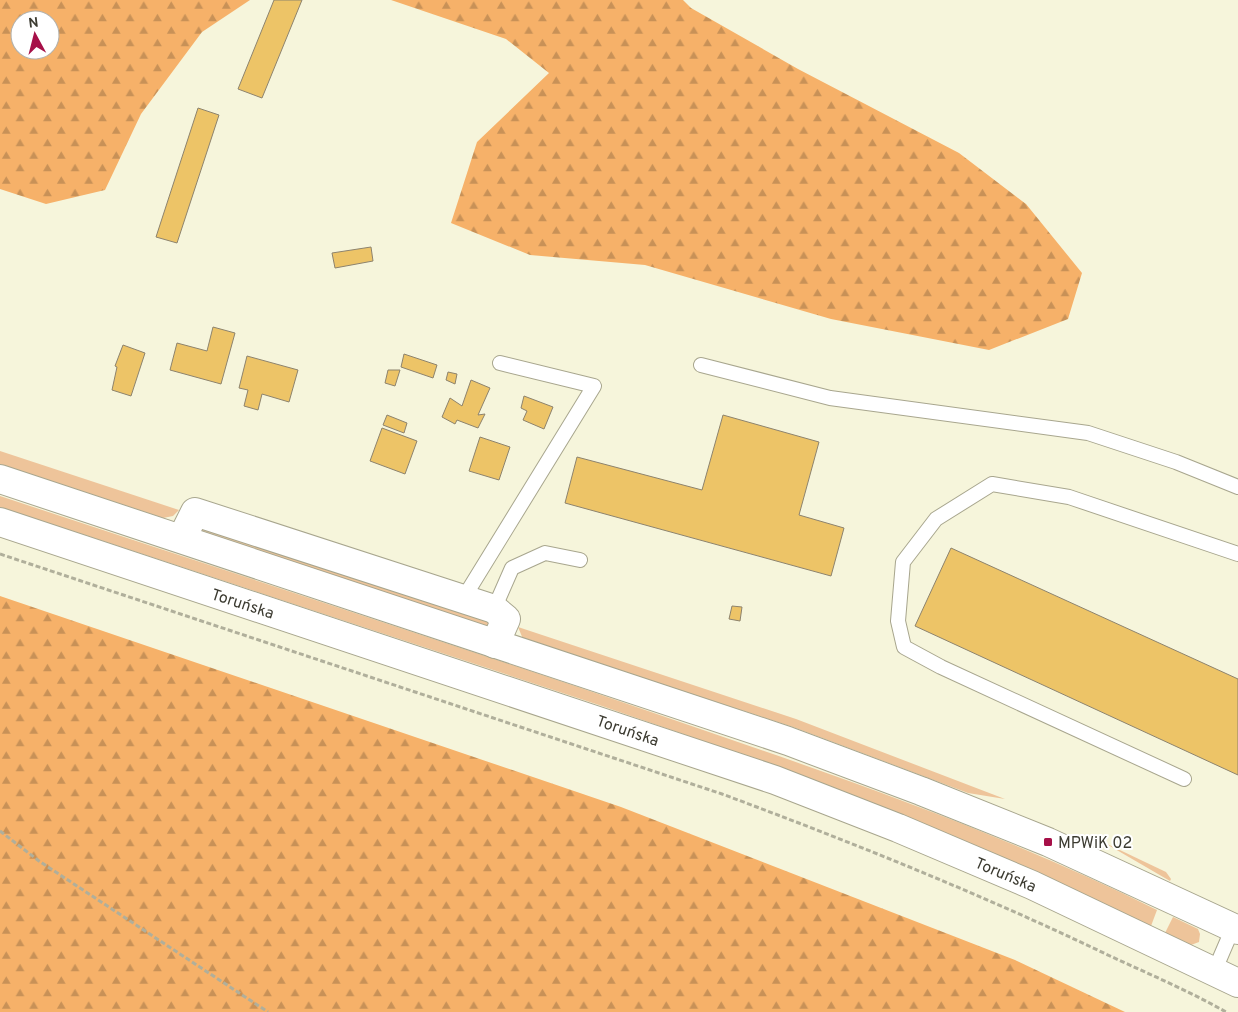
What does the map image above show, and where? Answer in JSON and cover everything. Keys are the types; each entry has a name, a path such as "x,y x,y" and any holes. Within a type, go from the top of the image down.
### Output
{"main road":[{"path":"0,479 788,741 921,790 1236,924"},
{"path":"182,538 195,512 494,610 506,619 495,644"},
{"name":"Toruńska","path":"0,522 775,780 898,828 1023,881 1238,983"}],"lane":[{"path":"463,600 594,386 500,364"},
{"path":"701,365 830,398 1088,433 1176,462 1238,487"},
{"path":"1184,779 941,667 904,648 898,621 903,562 936,519 992,484 1069,497 1238,554"},
{"path":"494,610 512,568 545,553 580,560"},
{"path":"1214,972 1236,924"}],"path":[{"path":"0,554 722,794 800,823 926,872 1038,921 1226,1012"},
{"path":"0,831 40,861 268,1012"}],"shaded area":[{"path":"0,451 179,510 173,516 163,518 0,464"},
{"path":"0,496 489,657 844,779 1034,853 1157,910 1151,926 992,853 790,771 602,706 0,507"},
{"path":"200,525 491,619 488,627 200,530"},
{"path":"518,627 796,719 1005,799 968,793 793,727 523,639"},
{"path":"1103,842 1166,872 1171,879 1170,881"},
{"path":"1173,917 1198,929 1200,934 1199,942 1191,945 1165,933"}],"green space":[{"path":"0,0 250,0 202,32 141,114 105,190 46,204 0,189"},
{"path":"391,0 683,0 691,8 798,69 959,153 1026,204 1082,273 1068,319 989,350 831,319 645,265 530,255 451,223 477,142 549,73 506,39"},
{"path":"0,596 621,807 1015,960 1125,1012 0,1012"}],"building":[{"path":"274,0 302,0 262,98 238,89"},
{"path":"198,108 219,115 177,243 156,237"},
{"path":"371,247 373,261 335,268 332,253"},
{"path":"213,327 235,333 221,384 170,370 177,343 207,351"},
{"path":"123,345 145,353 131,396 112,390 117,367 115,366"},
{"path":"404,354 437,365 433,378 401,367"},
{"path":"247,356 298,370 289,402 262,394 258,410 244,406 248,390 239,388"},
{"path":"388,370 400,370 395,386 385,383"},
{"path":"448,372 457,374 455,384 446,380"},
{"path":"471,380 490,388 478,415 485,414 478,428 457,420 455,424 442,417 450,398 462,406"},
{"path":"524,396 553,407 544,429 523,420 527,411 521,408"},
{"path":"387,415 407,423 404,433 383,425"},
{"path":"723,415 819,442 799,515 844,528 831,576 565,503 577,457 702,490"},
{"path":"382,428 417,441 405,474 370,461"},
{"path":"480,437 510,447 499,480 469,471"},
{"path":"951,548 1238,679 1238,775 915,626"},
{"path":"732,606 742,607 740,621 729,619"}],"place":[{"name":"MPWiK 02","path":"1048,842"}]}
